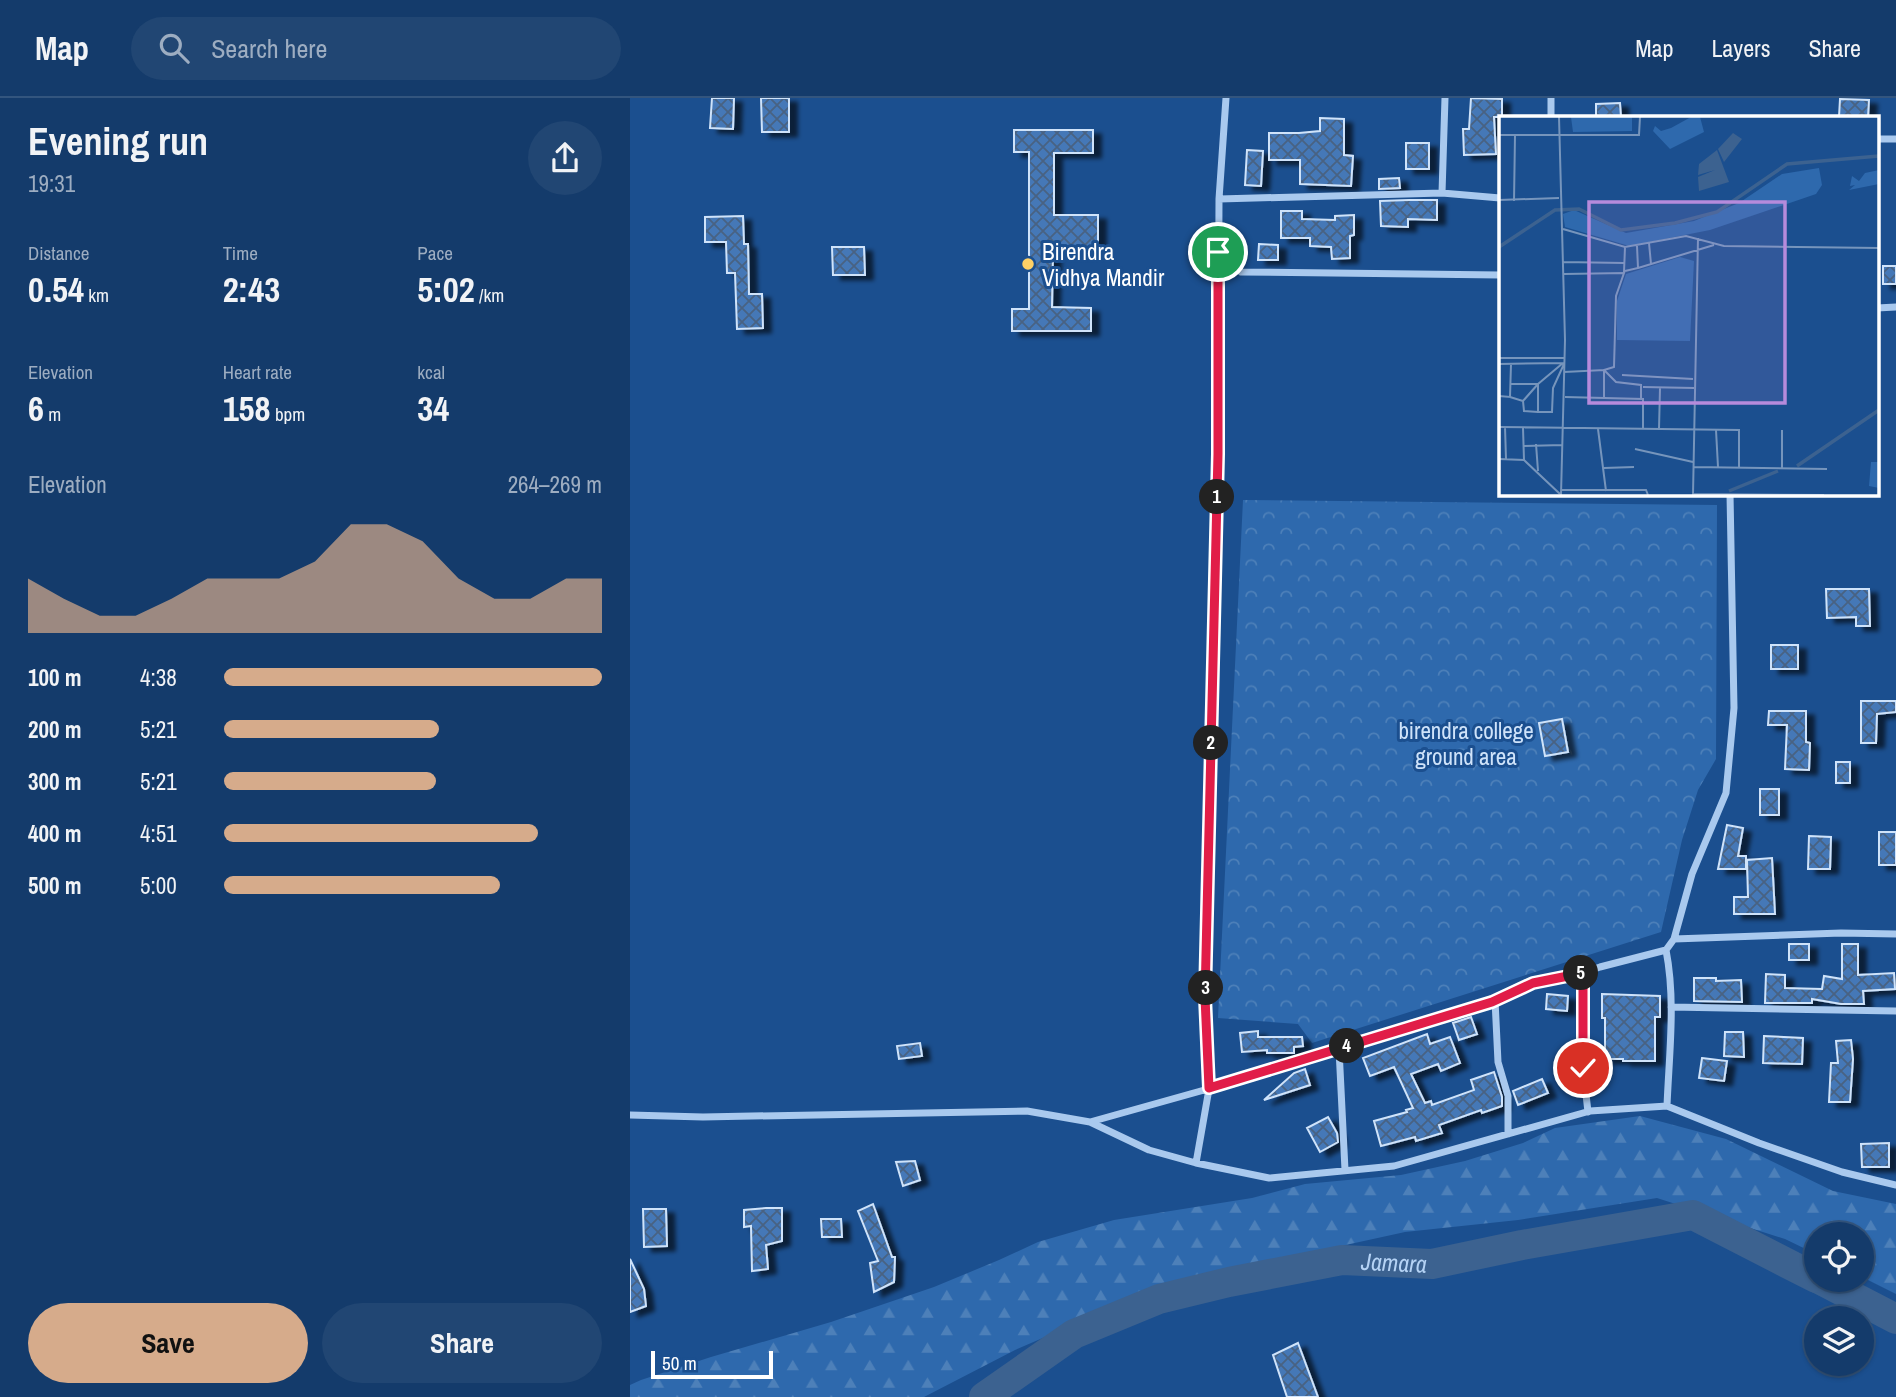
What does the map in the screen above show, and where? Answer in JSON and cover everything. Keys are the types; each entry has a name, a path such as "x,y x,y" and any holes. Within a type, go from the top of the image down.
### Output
{"street":[{"path":"1196,1163 1209,1088 1205,997 1218,454 1219,199 1226,98"},
{"path":"1442,193 1445,98"},
{"path":"1551,98 1551,116"},
{"path":"1878,139 1896,139"},
{"path":"1219,199 1442,193 1499,198"},
{"path":"1218,252 1241,272 1499,275"},
{"path":"1878,308 1896,307"},
{"path":"1090,1122 1339,1049 1495,1000 1533,983 1583,973 1666,950 1674,939 1692,874 1726,793 1734,708 1730,495"},
{"path":"1674,939 1841,933 1896,934"},
{"path":"1666,950 1671,1007 1667,1106"},
{"path":"1583,973 1583,1068 1588,1112"},
{"path":"1495,1000 1498,1062 1507,1096 1508,1134"},
{"path":"1671,1007 1896,1011"},
{"path":"1339,1049 1345,1170"},
{"path":"630,1115 703,1117 1027,1111 1090,1122 1149,1150 1269,1178 1394,1166 1588,1112 1667,1106 1759,1143 1842,1172 1896,1185"}],"green space":[{"name":"birendra college ground area","path":"1243,500 1717,505 1716,759 1698,790 1682,840 1661,932 1312,1043 1298,1024 1218,1018"},
{"path":"1640,1116 1726,1139 1833,1191 1896,1204 1896,1294 1874,1283 1874,1222 1804,1222 1804,1248 1785,1239 1657,1198 1518,1220 1405,1232 1217,1273 1133,1299 1015,1350 924,1397 630,1397 630,1385 641,1380 831,1322 934,1287 1038,1242 1114,1220 1252,1198 1305,1184 1401,1175 1465,1161 1523,1143 1555,1128"}],"building":[{"path":"712,98 734,98 733,129 710,128"},
{"path":"761,98 789,98 789,132 762,132"},
{"path":"1471,98 1502,99 1502,116 1494,117 1496,154 1464,155 1463,129 1469,129"},
{"path":"1840,99 1869,100 1868,116 1839,116"},
{"path":"1620,103 1621,116 1596,116 1596,104"},
{"path":"1320,118 1344,119 1344,155 1353,156 1351,186 1300,184 1300,160 1269,160 1269,133 1320,131"},
{"name":"Birendra Vidhya Mandir","path":"1014,130 1093,130 1093,153 1054,153 1054,215 1098,215 1098,251 1053,251 1052,307 1091,308 1091,331 1012,331 1012,309 1029,309 1029,152 1014,152"},
{"path":"1406,143 1429,143 1429,169 1406,169"},
{"path":"1247,150 1263,151 1261,186 1245,185"},
{"path":"1399,178 1400,188 1379,189 1379,179"},
{"path":"1437,200 1437,220 1408,219 1408,227 1381,226 1380,201"},
{"path":"1281,211 1302,211 1302,219 1335,220 1335,216 1354,215 1350,258 1332,259 1331,247 1310,246 1310,238 1281,238"},
{"path":"743,216 744,244 748,244 749,294 762,294 763,328 737,329 735,273 727,273 726,242 705,242 705,217"},
{"path":"1259,244 1278,245 1278,260 1258,260"},
{"path":"832,247 864,247 865,275 833,275"},
{"path":"1883,266 1896,266 1896,284 1883,284"},
{"path":"1826,589 1869,589 1870,626 1856,626 1856,617 1827,618"},
{"path":"1771,645 1798,645 1798,669 1771,669"},
{"path":"1861,701 1896,701 1896,712 1877,714 1876,743 1861,743"},
{"path":"1769,711 1806,711 1806,742 1810,743 1809,770 1785,769 1787,725 1768,725"},
{"path":"1562,719 1568,752 1545,756 1539,723"},
{"path":"1836,762 1850,762 1850,783 1836,783"},
{"path":"1760,789 1779,789 1779,815 1760,815"},
{"path":"1727,825 1743,828 1738,856 1746,856 1746,869 1718,869"},
{"path":"1879,832 1896,832 1896,865 1879,865"},
{"path":"1809,836 1831,837 1830,869 1808,869"},
{"path":"1772,858 1775,914 1734,914 1734,897 1748,897 1747,860"},
{"path":"1789,944 1809,944 1809,960 1789,960"},
{"path":"1842,944 1858,944 1858,975 1894,973 1895,989 1863,991 1864,1004 1841,1004 1812,999 1812,1003 1765,1003 1766,974 1785,975 1785,988 1822,989 1824,976 1842,979"},
{"path":"1694,978 1741,980 1742,1002 1694,1001"},
{"path":"1547,994 1568,996 1567,1011 1546,1009"},
{"path":"1602,994 1660,996 1660,1017 1655,1017 1655,1061 1605,1059"},
{"path":"1471,1017 1477,1034 1459,1040 1453,1023"},
{"path":"1258,1031 1258,1037 1302,1037 1303,1046 1294,1047 1294,1053 1267,1053 1267,1050 1242,1052 1240,1033"},
{"path":"1725,1032 1743,1032 1744,1057 1724,1056"},
{"path":"1427,1034 1430,1044 1450,1037 1460,1063 1441,1071 1438,1064 1411,1074 1425,1103 1431,1101 1432,1105 1474,1090 1471,1080 1494,1072 1502,1106 1482,1113 1481,1110 1439,1125 1442,1133 1416,1141 1415,1137 1381,1146 1374,1121 1413,1108 1394,1067 1370,1076 1363,1058"},
{"path":"1764,1036 1803,1038 1802,1064 1763,1063"},
{"path":"1851,1040 1853,1059 1850,1102 1829,1102 1831,1063 1838,1063 1836,1041"},
{"path":"920,1043 922,1056 899,1059 897,1046"},
{"path":"1702,1058 1727,1061 1724,1081 1699,1078"},
{"path":"1305,1069 1310,1085 1264,1100 1294,1073"},
{"path":"1542,1079 1548,1093 1518,1105 1513,1091"},
{"path":"1328,1117 1337,1133 1338,1142 1320,1152 1307,1128"},
{"path":"1889,1143 1889,1167 1862,1167 1861,1144"},
{"path":"915,1161 920,1180 903,1186 896,1162"},
{"path":"873,1204 892,1257 895,1257 894,1282 874,1292 870,1263 878,1261 858,1211"},
{"path":"782,1208 782,1241 766,1245 768,1269 752,1271 751,1226 744,1227 744,1210"},
{"path":"643,1209 666,1209 667,1246 644,1247"},
{"path":"821,1219 841,1219 842,1237 822,1237"},
{"path":"630,1259 644,1289 646,1306 630,1312"},
{"path":"1298,1343 1318,1397 1287,1397 1273,1355"}],"waterway":[{"name":"Jamara","path":"984,1397 1074,1334 1159,1299 1342,1260 1432,1264 1693,1215 1804,1272"},
{"name":"Jamara","path":"1844,1292 1896,1319"}],"place":[{"name":"Birendra Vidhya Mandir","path":"1028,264"}],"route":[{"path":"1218,252 1218,454 1205,997 1209,1088 1492,1002 1533,983 1583,973 1583,1068"}]}
